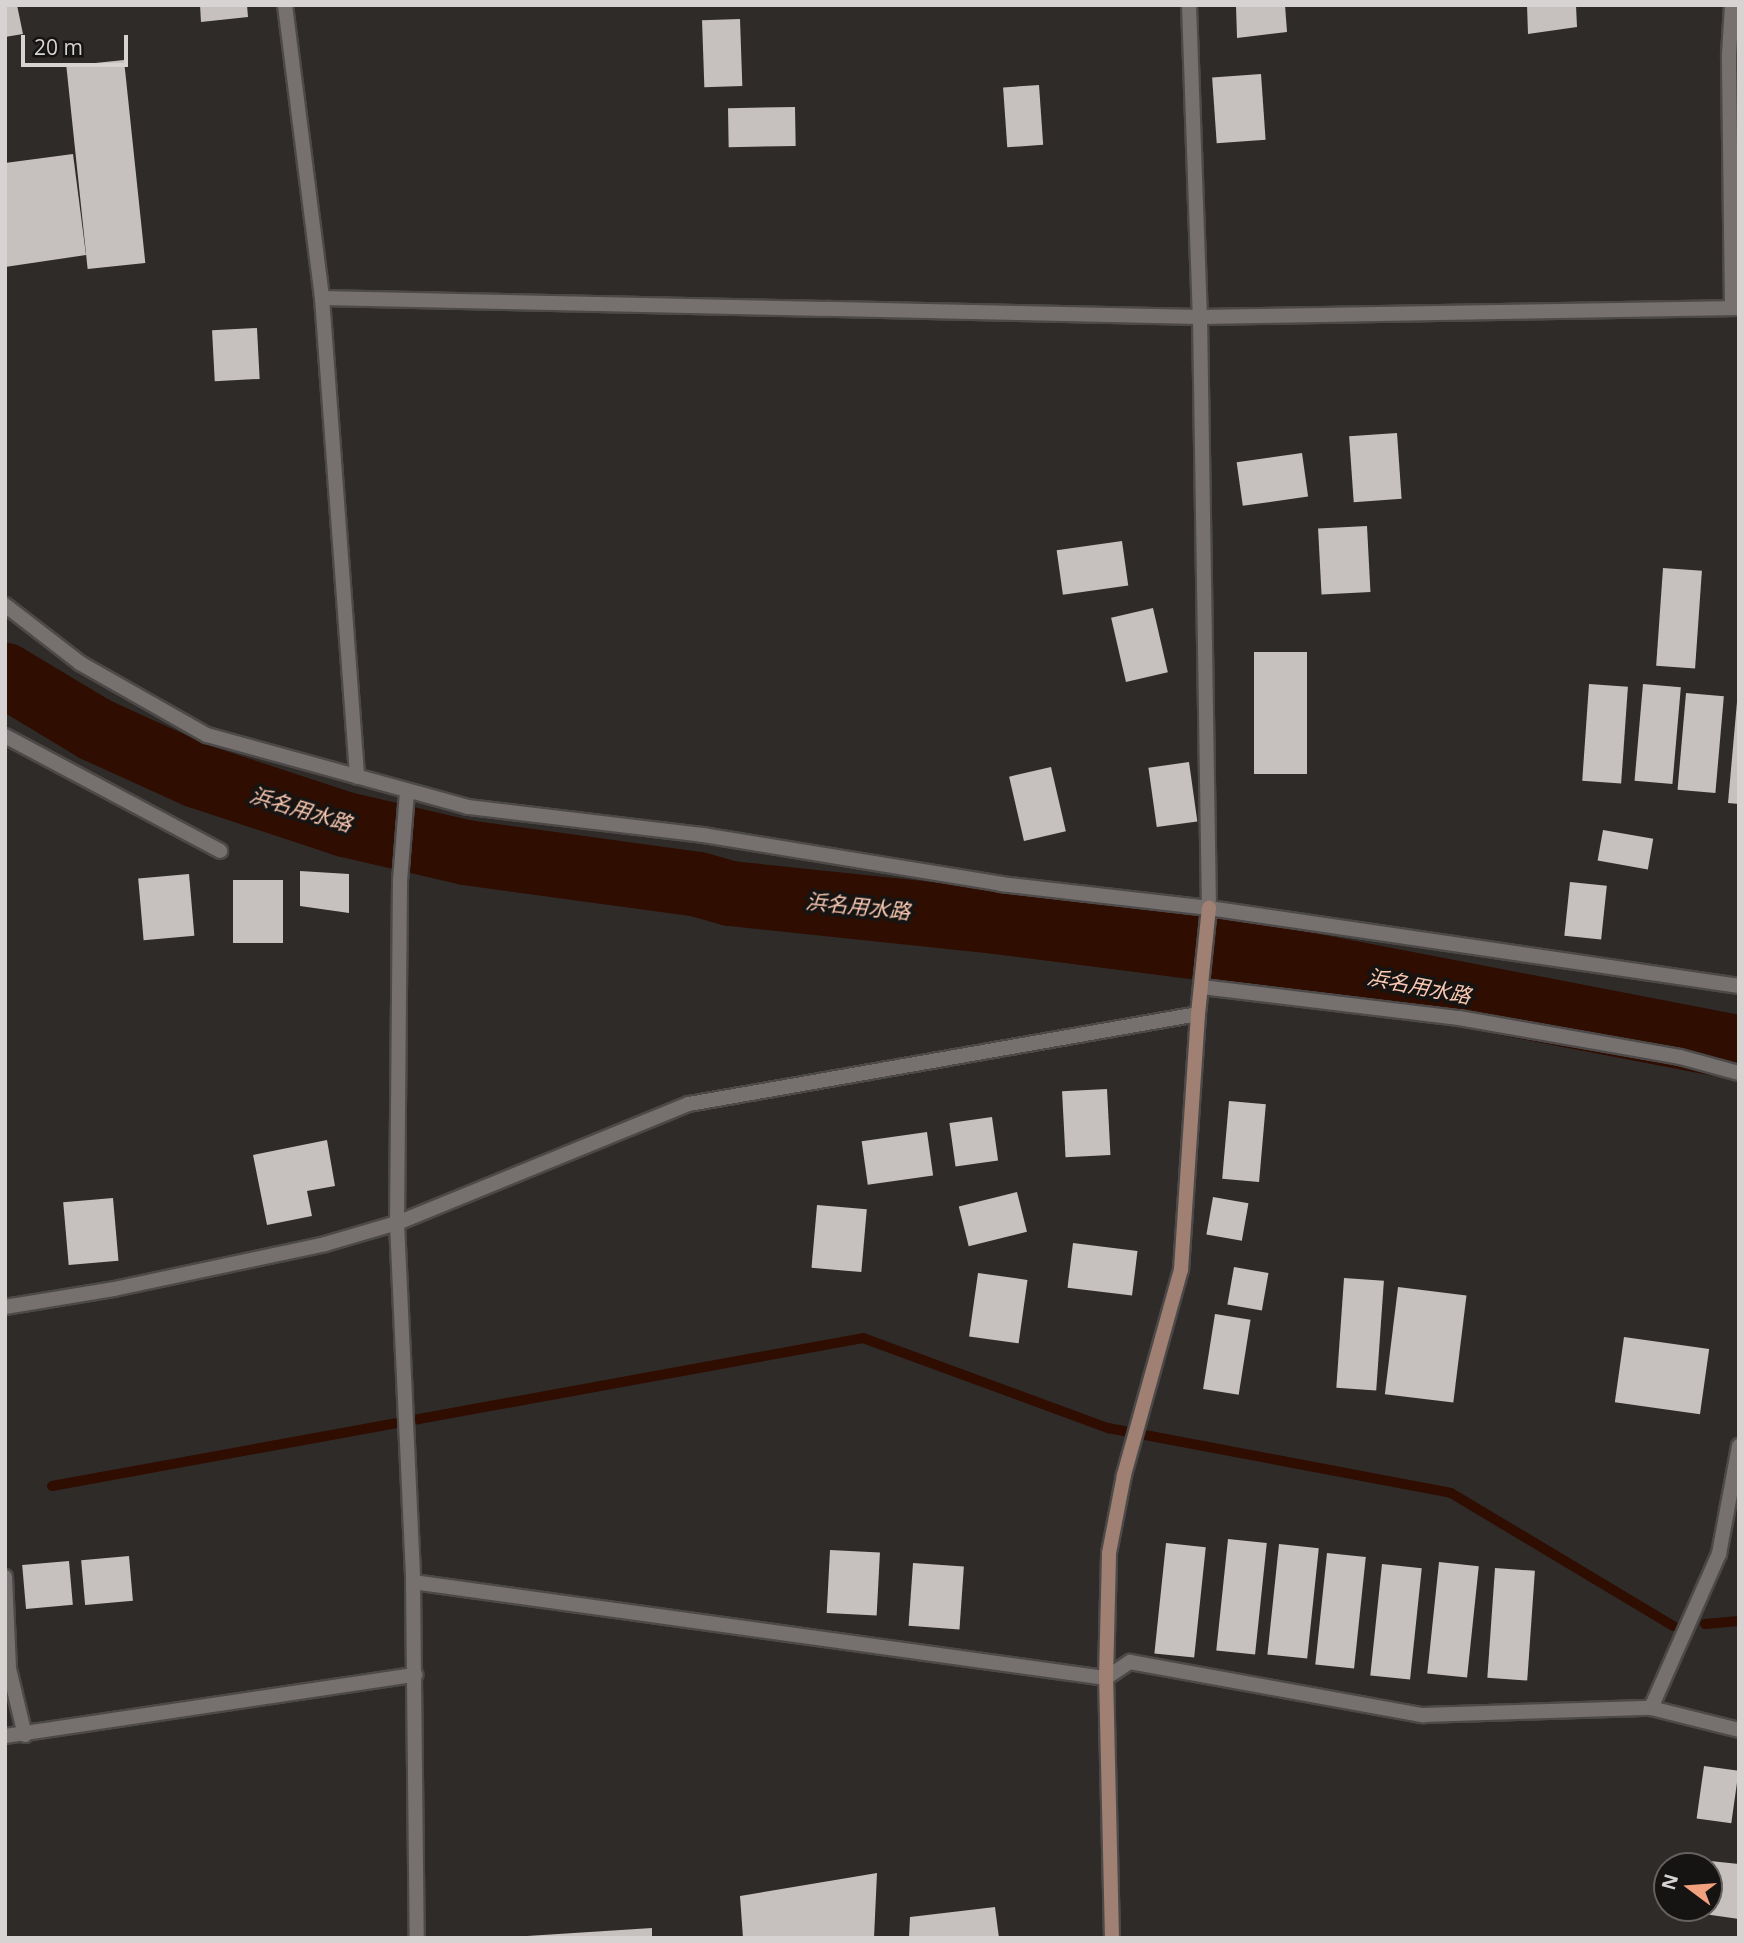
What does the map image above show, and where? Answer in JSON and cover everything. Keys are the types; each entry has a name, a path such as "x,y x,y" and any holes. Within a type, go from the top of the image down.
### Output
{"street":[{"path":"285,5 322,298 356,777"},
{"path":"1112,1938 1106,1678 1109,1553 1130,1456 1181,1270 1198,1014 1209,908 1200,317 1189,5"},
{"path":"322,298 1200,317 1735,308 1730,55 1732,5"},
{"path":"5,605 80,663 207,735 468,807 702,835 1001,884 1209,908 1738,982"},
{"path":"5,736 220,851"},
{"path":"407,792 400,881 397,1223 414,1582 417,1938"},
{"path":"1203,981 1459,1018 1680,1057 1739,1073"},
{"path":"5,1307 114,1289 325,1244 397,1223 689,1104 1198,1014"},
{"path":"1651,1708 1719,1554 1739,1446"},
{"path":"5,1577 9,1669 25,1735"},
{"path":"414,1582 1106,1678 1130,1662 1423,1714 1651,1708 1739,1730"},
{"path":"5,1736 415,1675"}],"building":[{"path":"5,5 17,5 23,34 5,37"},
{"path":"200,5 247,5 248,17 201,22"},
{"path":"1236,5 1285,5 1287,32 1237,38"},
{"path":"1527,5 1576,5 1577,27 1528,34"},
{"path":"740,19 742,86 704,87 702,20"},
{"path":"124,60 145,263 88,269 66,66"},
{"path":"1261,74 1266,140 1217,143 1212,77"},
{"path":"1039,85 1043,145 1007,147 1003,88"},
{"path":"795,107 796,146 729,147 728,108"},
{"path":"73,154 86,255 5,267 5,163"},
{"path":"257,328 260,379 215,381 212,330"},
{"path":"1397,433 1402,499 1354,502 1349,436"},
{"path":"1302,453 1308,497 1243,506 1237,462"},
{"path":"1367,526 1370,592 1322,594 1318,529"},
{"path":"1122,541 1128,586 1063,595 1057,550"},
{"path":"1663,568 1702,571 1695,668 1656,666"},
{"path":"1153,608 1168,672 1126,682 1111,618"},
{"path":"1254,652 1307,652 1307,774 1254,774"},
{"path":"1589,684 1628,687 1621,783 1582,781"},
{"path":"1643,684 1681,687 1672,784 1635,781"},
{"path":"1686,693 1724,696 1715,793 1678,790"},
{"path":"1739,702 1739,804 1728,803"},
{"path":"1189,762 1197,821 1157,827 1148,768"},
{"path":"1051,767 1066,831 1024,841 1009,777"},
{"path":"1603,830 1653,839 1648,869 1598,861"},
{"path":"300,871 349,874 349,913 300,906"},
{"path":"189,874 194,936 144,940 138,878"},
{"path":"233,880 283,880 283,943 233,943"},
{"path":"1570,882 1607,886 1601,940 1564,936"},
{"path":"1107,1089 1110,1155 1066,1157 1062,1091"},
{"path":"1229,1101 1266,1104 1259,1182 1222,1179"},
{"path":"992,1117 998,1161 956,1167 949,1123"},
{"path":"927,1132 933,1176 868,1185 862,1141"},
{"path":"327,1140 335,1186 307,1191 312,1216 267,1225 253,1155"},
{"path":"1017,1192 1027,1232 969,1246 959,1207"},
{"path":"1213,1197 1248,1203 1242,1241 1206,1234"},
{"path":"113,1198 118,1261 69,1265 63,1202"},
{"path":"817,1205 867,1209 861,1272 812,1268"},
{"path":"1073,1243 1138,1251 1132,1296 1068,1288"},
{"path":"1234,1267 1268,1273 1262,1311 1227,1304"},
{"path":"978,1273 1028,1280 1019,1343 969,1336"},
{"path":"1344,1278 1384,1281 1376,1391 1336,1388"},
{"path":"1398,1287 1466,1295 1453,1403 1385,1394"},
{"path":"1215,1314 1251,1320 1239,1395 1203,1389"},
{"path":"1624,1337 1709,1349 1700,1414 1615,1402"},
{"path":"1228,1539 1267,1543 1255,1654 1216,1650"},
{"path":"1166,1543 1206,1547 1194,1658 1154,1653"},
{"path":"1279,1544 1319,1548 1307,1659 1267,1654"},
{"path":"830,1550 880,1553 877,1616 827,1613"},
{"path":"1327,1553 1366,1557 1354,1668 1315,1664"},
{"path":"129,1556 133,1601 85,1605 81,1560"},
{"path":"69,1561 73,1605 26,1609 22,1565"},
{"path":"1439,1562 1479,1566 1467,1678 1427,1673"},
{"path":"913,1563 964,1567 959,1629 909,1626"},
{"path":"1382,1564 1422,1568 1410,1680 1370,1675"},
{"path":"1495,1568 1535,1571 1527,1681 1487,1678"},
{"path":"1704,1766 1739,1771 1731,1823 1697,1818"},
{"path":"1723,1862 1739,1864 1739,1919 1723,1917"},
{"path":"877,1873 874,1938 743,1938 740,1896"},
{"path":"995,1907 999,1938 909,1938 910,1917"},
{"path":"652,1928 652,1938 527,1938 527,1936"}],"waterway":[{"name":"浜名用水路","path":"5,675 95,729 196,775 345,824 465,852 698,884 730,893 996,921 1254,954 1739,1047"},
{"path":"52,1486 863,1338 1108,1428 1451,1493 1673,1626"},
{"path":"1705,1624 1739,1621"}]}
